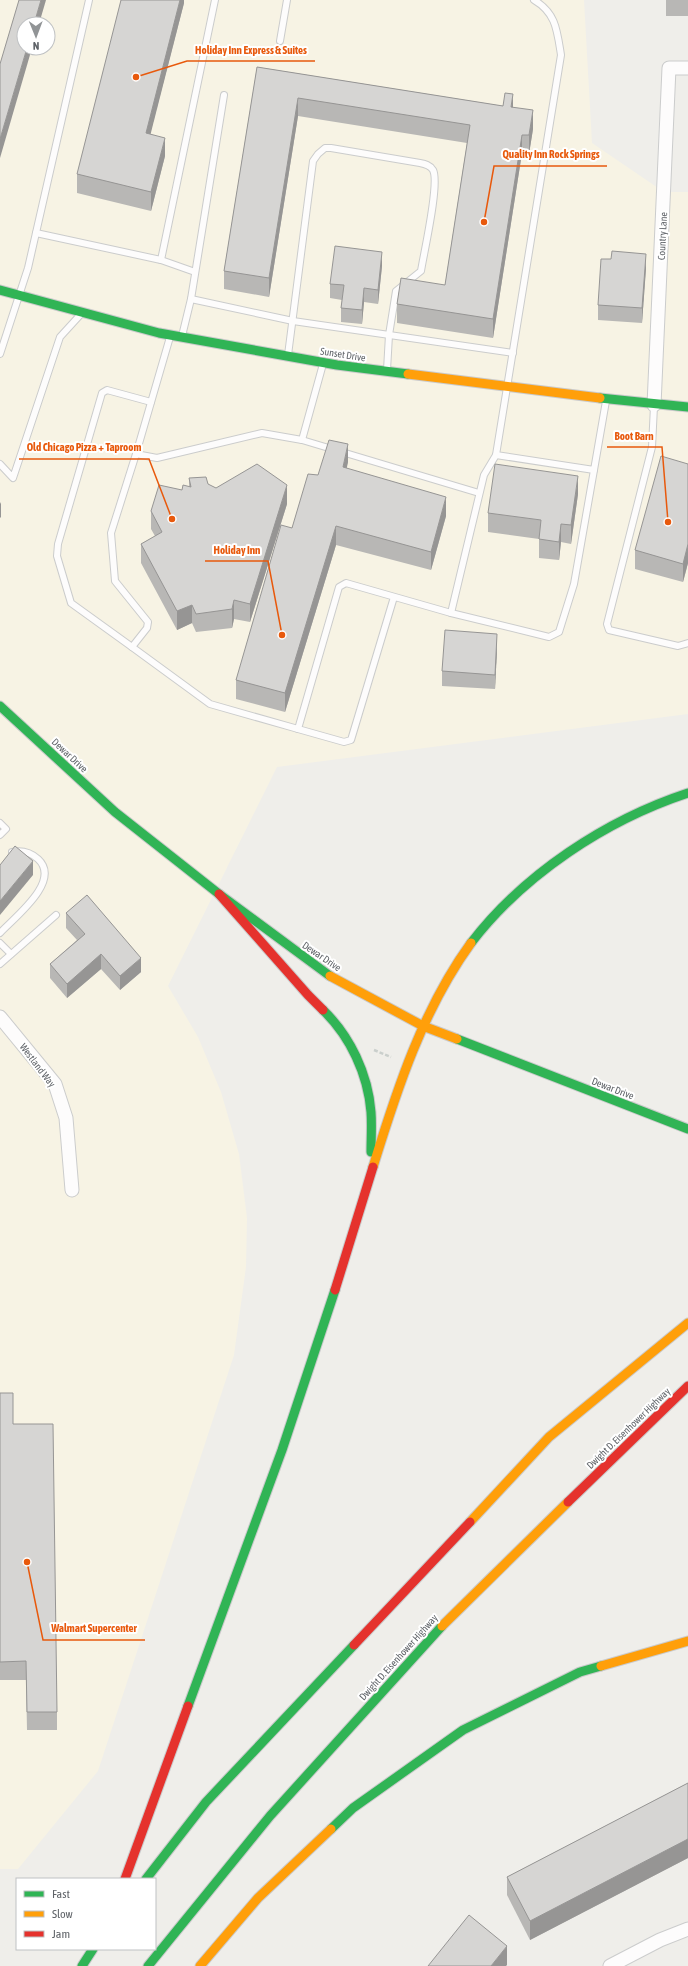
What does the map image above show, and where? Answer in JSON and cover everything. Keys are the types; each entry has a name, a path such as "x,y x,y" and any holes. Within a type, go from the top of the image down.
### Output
{"main road":[{"name":"Sunset Drive","path":"0,290 171,336 323,363 654,405 688,407"},
{"name":"Dewar Drive","path":"0,706 115,812 219,894 323,972 423,1026 688,1129"},
{"path":"125,1878 304,1387 371,1171 423,1026 442,987 471,942 497,912 545,870 589,838 634,813 688,793"},
{"path":"219,894 308,995 335,1021 351,1046 364,1079 371,1111 371,1171"},
{"path":"147,1878 206,1802 549,1437 688,1322"},
{"name":"Dwight D. Eisenhower Highway","path":"148,1966 270,1816 451,1614 688,1386"},
{"path":"200,1966 258,1898 353,1808 463,1730 580,1672 688,1641"},
{"path":"82,1966 92,1950"}],"street":[{"name":"Country Lane","path":"654,405 669,68 688,68"},
{"name":"Westland Way","path":"0,1017 54,1084 66,1118 72,1190"},
{"path":"610,1966 660,1940 688,1929"}],"lane":[{"path":"0,354 28,268 89,0"},
{"path":"161,260 215,0"},
{"path":"280,41 288,0"},
{"path":"451,613 484,475 496,455 561,54 557,27 545,7 534,0"},
{"path":"182,338 191,299 224,95"},
{"path":"288,356 313,161 325,148 339,149 424,164 432,168 434,173 434,191 421,271 396,291 388,335 387,372"},
{"path":"36,233 161,260 195,272"},
{"path":"191,299 293,321 513,353"},
{"path":"0,464 13,478 60,337 82,312"},
{"path":"132,648 147,628 148,622 115,581 111,533 171,336"},
{"path":"302,440 323,363"},
{"path":"151,402 107,390 102,393 58,544 57,556 71,603 210,704 344,742 351,740 394,597"},
{"path":"298,729 339,587 346,583 451,613 549,637 559,632 574,584 606,399"},
{"path":"654,405 652,447 606,624 609,630 616,632 678,646 688,643"},
{"path":"136,454 157,458 262,433 302,440 480,493"},
{"path":"496,455 594,470"},
{"path":"0,824 6,829 0,835"},
{"path":"0,933 36,895 46,879 43,864 36,857 22,850 12,852 8,858"},
{"path":"0,964 56,915"},
{"path":"0,943 11,954"}],"shaded area":[{"path":"0,0 584,0 592,143 664,192 688,192 688,714 277,767 168,986 198,1037 221,1092 239,1154 247,1218 246,1267 234,1355 98,1771 18,1869 0,1869"}],"building":[{"path":"19,0 41,0 36,16 16,16 16,56 25,56 0,139 0,64"},
{"path":"121,0 180,0 146,133 165,138 151,192 77,174"},
{"path":"257,67 503,106 505,93 513,94 511,107 533,110 529,135 522,135 493,319 397,304 401,278 445,285 470,125 298,98 269,278 224,271"},
{"path":"335,246 382,252 378,290 364,288 362,310 341,308 344,285 330,284"},
{"path":"612,251 646,254 642,308 598,305 601,259 611,259"},
{"path":"329,440 348,444 343,467 446,497 431,552 336,526 285,693 236,680 281,525 292,528 308,474 318,475"},
{"path":"661,456 688,464 688,544 683,564 635,550"},
{"path":"257,464 287,485 250,604 234,600 232,609 196,614 192,605 177,611 141,544 162,532 151,511 159,485 182,490 183,485 191,487 189,478 206,477 208,484 216,488"},
{"path":"495,464 578,476 571,525 561,524 559,542 539,539 541,520 488,513"},
{"path":"445,630 497,634 495,675 442,671"},
{"path":"15,846 33,861 0,901 0,865"},
{"path":"87,895 141,958 120,976 101,954 67,984 50,964 85,934 66,913"},
{"path":"0,1393 13,1393 13,1424 53,1424 57,1712 27,1712 26,1661 0,1662"},
{"path":"688,1783 688,1839 530,1921 507,1877"},
{"path":"469,1915 507,1946 491,1966 428,1966"}],"traffic: fast":[{"path":"0,290 159,333 337,365 408,374"},
{"path":"600,398 688,407"},
{"path":"0,706 115,812 219,894 330,976"},
{"path":"471,943 492,918 516,894 541,872 569,852 597,834 627,818 657,804 688,793"},
{"path":"323,1010 333,1020 349,1044 362,1070 371,1112 371,1152"},
{"path":"457,1039 688,1129"},
{"path":"188,1706 282,1450 335,1290"},
{"path":"148,1966 270,1816 442,1626"},
{"path":"147,1878 206,1802 354,1645"},
{"path":"331,1829 353,1808 463,1730 580,1672 601,1666"},
{"path":"82,1966 92,1950"}],"traffic: slow":[{"path":"408,374 600,398"},
{"path":"373,1167 402,1079 425,1022 454,968 471,943"},
{"path":"330,976 423,1026 457,1039"},
{"path":"470,1522 549,1437 688,1323"},
{"path":"442,1626 568,1502"},
{"path":"601,1666 688,1641"},
{"path":"200,1966 258,1898 331,1829"}],"traffic: jam":[{"path":"219,894 323,1010"},
{"path":"335,1290 373,1167"},
{"path":"568,1502 688,1386"},
{"path":"354,1645 470,1522"},
{"path":"125,1878 188,1706"}],"place":[{"name":"Holiday Inn Express & Suites","path":"136,77"},
{"name":"Quality Inn Rock Springs","path":"484,222"},
{"name":"Old Chicago Pizza + Taproom","path":"172,519"},
{"name":"Boot Barn","path":"668,522"},
{"name":"Holiday Inn","path":"282,635"},
{"name":"Walmart Supercenter","path":"27,1562"}]}
